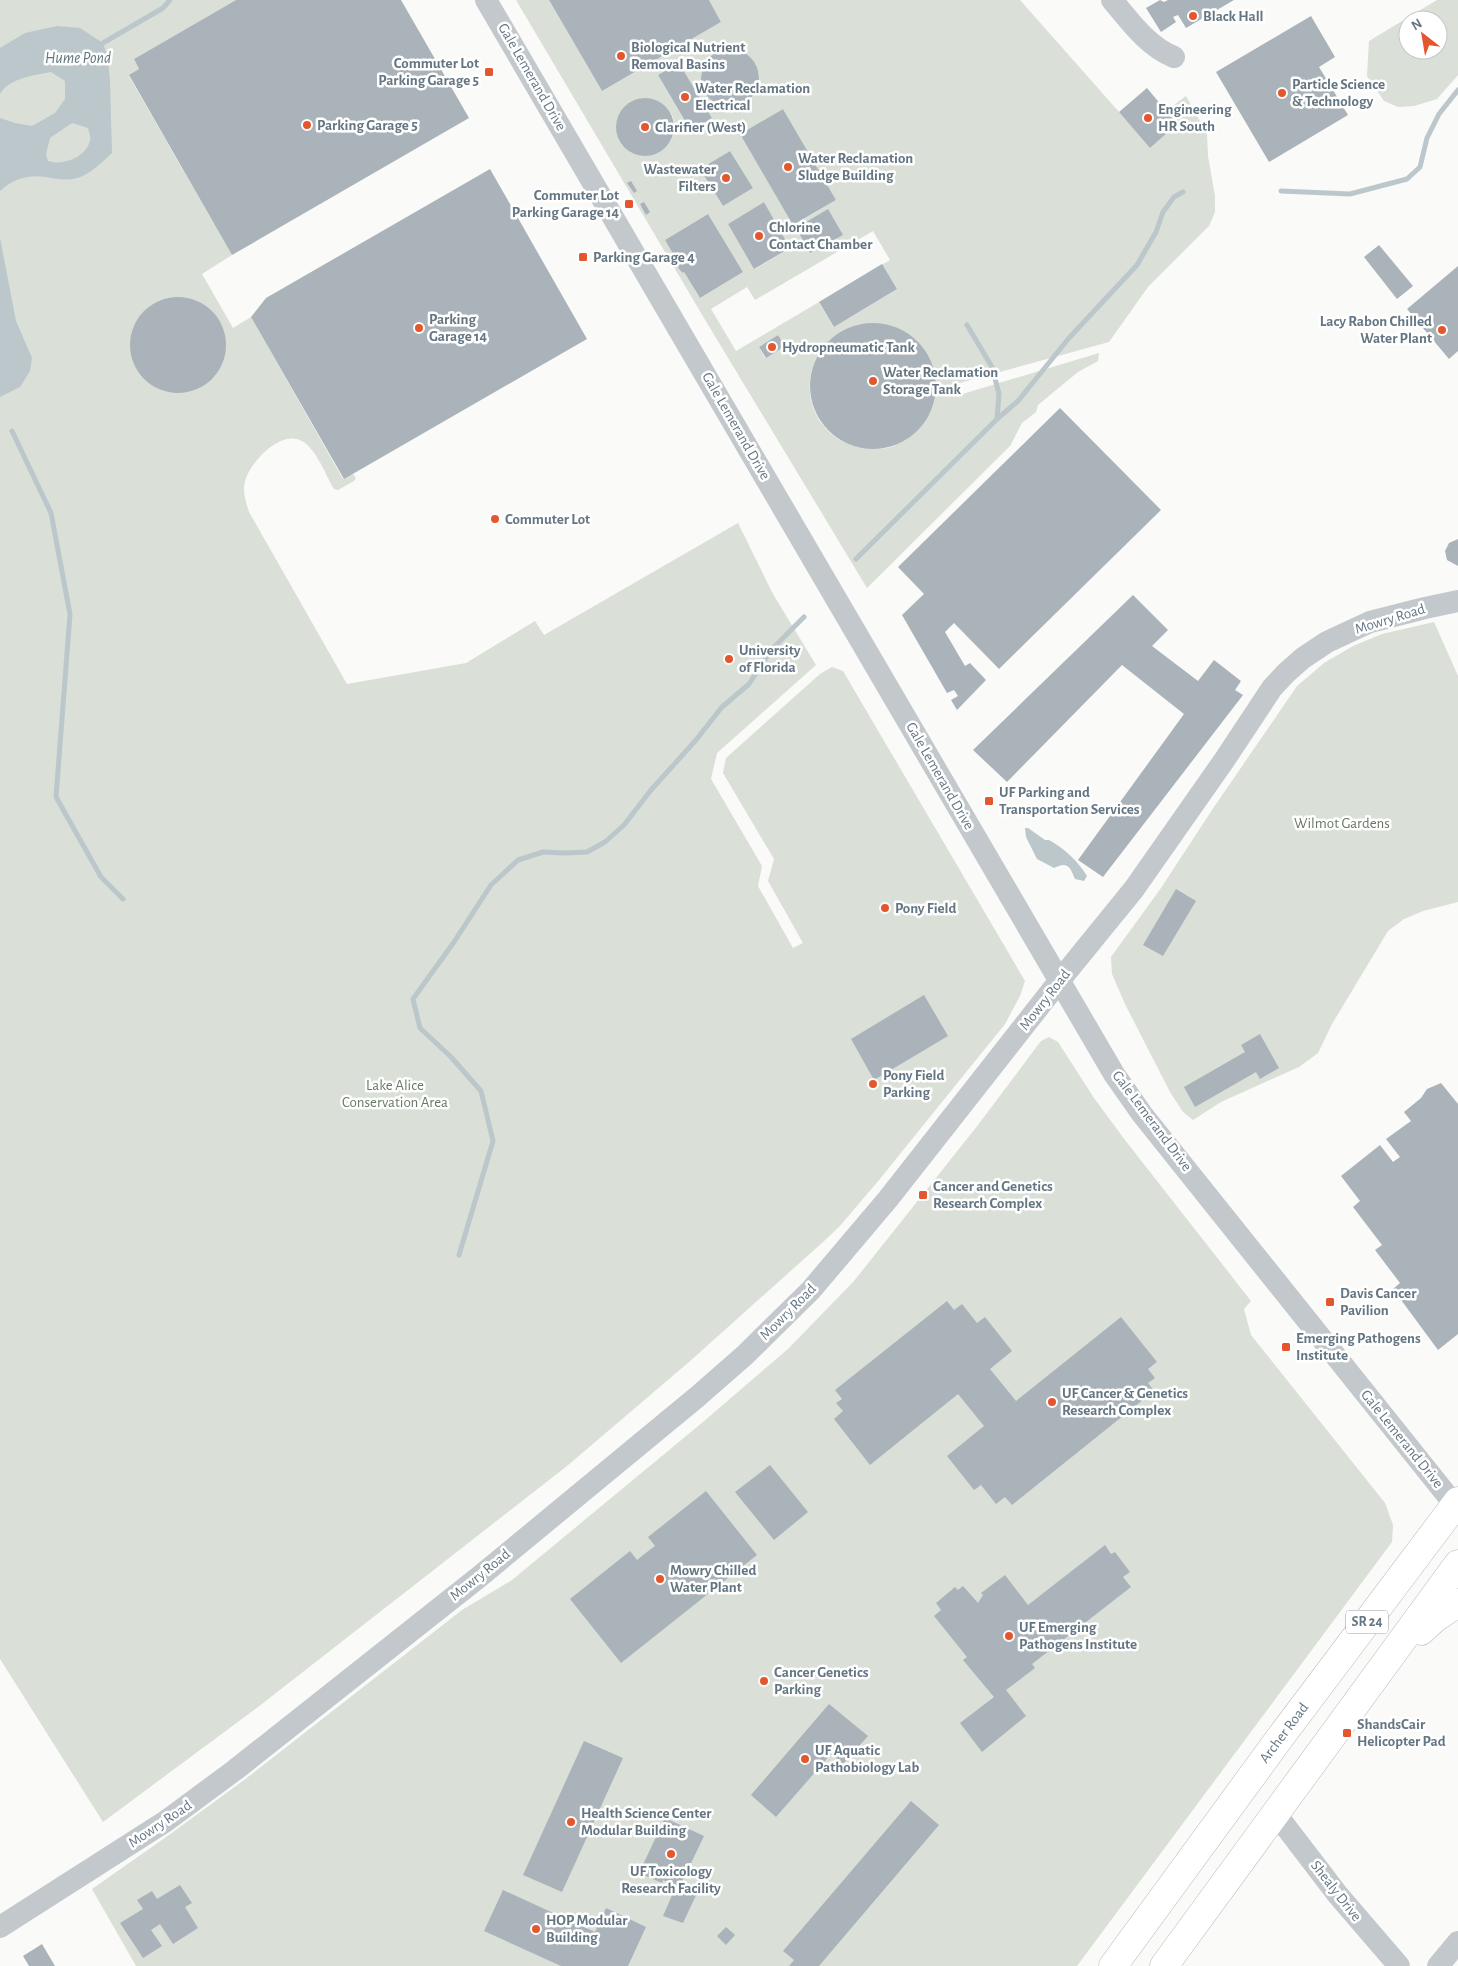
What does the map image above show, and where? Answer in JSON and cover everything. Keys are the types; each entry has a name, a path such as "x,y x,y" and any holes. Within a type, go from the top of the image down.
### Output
{"main road":[{"name":"Archer Road","path":"1113,1966 1279,1738 1457,1505"},
{"name":"SR 24","path":"1164,1966 1458,1564"},
{"path":"1383,1666 1435,1618 1458,1603"}],"street":[{"name":"Gale Lemerand Drive","path":"486,0 1114,1074 1142,1114 1457,1505"},
{"path":"1112,0 1158,49 1174,57"},
{"name":"Mowry Road","path":"0,1927 166,1821 242,1765 479,1577 715,1381 795,1306 888,1199 1134,889 1224,762 1272,688 1286,673 1303,658 1327,642 1370,622 1458,602"},
{"name":"Shealy Drive","path":"1276,1814 1338,1895 1399,1966"},
{"path":"1438,1966 1458,1942"}],"green space":[{"name":"Lake Alice Conservation Area","path":"0,0 236,0 134,59 139,69 129,76 232,255 202,274 233,328 251,317 343,479 353,474 356,478 338,490 334,489 312,450 302,441 293,439 276,444 259,457 248,474 244,489 249,512 347,684 466,663 535,621 544,635 738,523 773,594 816,665 717,753 711,779 762,866 758,886 793,948 803,943 768,881 774,859 723,773 726,758 820,674 832,667 843,671 1025,981 1020,996 1005,1024 879,1180 839,1227 823,1242 689,1362 567,1466 258,1707 103,1822 0,1659"},
{"path":"516,0 549,0 602,91 721,22 709,0 1020,0 1150,147 1177,124 1166,111 1186,96 1207,134 1208,156 1215,196 1215,212 1209,226 1148,287 1109,342 956,384 959,395 1099,353 1098,361 1078,372 1038,405 1036,412 1022,423 1010,446 867,588 704,318","holes":["728,49 737,50 751,58 758,69 758,88 754,95 741,106 728,108 716,103 707,93 702,81 703,68 711,56","679,63 712,118 691,131 658,75","643,98 657,101 663,105 672,115 675,128 672,139 664,148 657,153 644,156 632,153 624,145 618,135 617,124 620,113 629,104","783,109 836,200 794,225 740,134","730,151 753,188 723,206 700,169","764,202 790,248 755,269 728,224","708,214 743,272 700,298 684,272 681,273 677,265 679,264 665,240","796,228 842,235 810,253","873,231 890,260 736,351 711,309 747,287 755,300","882,265 897,289 834,327 819,303","876,323 889,326 908,334 924,349 936,380 934,402 930,412 915,432 894,446 877,449 849,444 828,431 815,412 810,389 813,367 825,346 846,331","778,335 785,346 765,358 759,347"]},
{"path":"1437,0 1458,0 1458,75 1437,99 1414,106 1398,107 1384,101 1367,76 1369,41 1398,24 1398,60 1448,60 1448,10 1420,10"},
{"name":"Wilmot Gardens","path":"1434,622 1458,676 1458,902 1423,911 1404,919 1388,931 1332,1024 1318,1053 1299,1067 1221,1102 1193,1120 1183,1112 1170,1092 1125,1004 1112,974 1111,957 1161,888 1297,686 1324,663 1353,646 1382,634"},
{"path":"1049,1037 1058,1042 1094,1098 1125,1140 1251,1301 1244,1309 1251,1335 1385,1503 1393,1525 1392,1542 1077,1966 136,1966 92,1889 244,1780 462,1610 512,1580 703,1422 789,1348 854,1281 978,1125 1041,1041"}],"water":[{"name":"Hume Pond","path":"57,26 80,28 103,43 108,59 110,82 112,153 92,171 77,178 65,180 40,176 27,177 10,183 0,191 0,118 32,126 55,113 65,99 65,81 51,72 16,81 0,94 0,48 25,33","holes":["72,123 88,128 90,140 84,151 67,161 48,161 46,154 50,138"]},
{"path":"0,238 16,321 32,358 30,371 20,387 0,397"},
{"path":"1025,828 1028,828 1045,840 1055,843 1070,855 1087,876 1084,881 1075,879 1068,866 1062,865 1054,868 1037,859 1026,837"}],"building":[{"name":"Parking Garage 5","path":"236,0 401,0 469,118 232,255 129,75 139,69 134,59"},
{"name":"Biological Nutrient Removal Basins","path":"549,0 709,0 721,22 602,91"},
{"name":"Black Hall","path":"1160,0 1164,2 1168,0 1234,0 1186,28 1178,15 1173,17 1176,22 1161,32 1146,8"},
{"name":"Particle Science & Technology","path":"1311,16 1335,57 1319,67 1348,115 1269,162 1216,72"},
{"path":"730,49 741,51 754,62 759,78 757,89 746,102 730,107 719,105 706,94 701,78 703,67 714,54"},
{"name":"Water Reclamation Electrical","path":"679,63 712,118 691,131 658,75"},
{"name":"Engineering HR South","path":"1147,88 1177,124 1150,148 1119,112"},
{"name":"Clarifier (West)","path":"645,98 656,100 669,111 674,127 672,138 661,151 645,156 634,154 621,143 616,127 618,116 629,103"},
{"name":"Water Reclamation Sludge Building","path":"783,109 836,200 793,225 740,134"},
{"name":"Wastewater Filters","path":"730,151 753,188 723,206 700,169"},
{"name":"Parking Garage 14","path":"490,169 587,339 344,479 251,317 266,298"},
{"path":"631,181 637,191 634,193 627,183"},
{"path":"644,202 650,212 646,215 640,204"},
{"name":"Chlorine Contact Chamber","path":"764,202 790,248 754,269 728,224"},
{"path":"828,209 843,235 810,253 796,228"},
{"path":"708,214 743,272 700,298 684,272 682,273 679,269 677,265 679,264 665,240"},
{"path":"1379,245 1413,286 1397,299 1364,257"},
{"path":"882,264 897,289 834,327 819,302"},
{"name":"Lacy Rabon Chilled Water Plant","path":"1458,266 1458,351 1449,359 1407,309"},
{"path":"178,297 197,300 212,311 223,326 226,345 223,364 212,379 197,390 178,393 159,390 144,379 133,364 130,345 133,326 144,311 159,300"},
{"name":"Water Reclamation Storage Tank","path":"873,323 897,328 917,342 931,362 936,386 931,410 917,430 897,444 873,449 849,444 829,430 815,410 810,386 815,362 829,342 849,328"},
{"name":"Hydropneumatic Tank","path":"778,335 785,346 766,358 759,347"},
{"path":"1060,408 1161,510 999,669 954,623 945,632 965,666 970,663 986,680 957,710 951,700 958,696 954,690 947,693 902,615 924,594 898,567"},
{"path":"1458,539 1458,566 1447,560 1445,551 1449,543"},
{"path":"1133,595 1168,630 1152,646 1198,681 1214,660 1241,681 1235,690 1243,695 1103,877 1078,860 1184,714 1122,665 1007,782 973,750"},
{"path":"1176,889 1196,901 1163,956 1143,945"},
{"path":"924,995 948,1036 874,1080 851,1039"},
{"path":"1260,1034 1279,1068 1260,1079 1256,1072 1195,1107 1184,1087 1245,1052 1241,1045"},
{"path":"1441,1083 1458,1104 1458,1334 1438,1350 1393,1289 1400,1283 1375,1250 1382,1245 1353,1207 1360,1201 1341,1176 1380,1145 1393,1162 1400,1157 1386,1139 1411,1121 1404,1112 1421,1098 1427,1089"},
{"name":"UF Cancer & Genetics Research Complex","path":"947,1301 954,1310 962,1304 977,1323 985,1317 1012,1351 990,1369 1016,1401 1121,1317 1157,1362 1148,1369 1155,1378 1148,1383 1154,1391 1012,1505 1005,1497 996,1504 981,1485 974,1490 947,1456 984,1426 958,1394 870,1465 834,1419 843,1411 836,1403 842,1399 835,1390"},
{"path":"770,1465 808,1512 774,1540 735,1492"},
{"name":"Mowry Chilled Water Plant","path":"706,1491 757,1555 621,1663 570,1599 630,1551 637,1560 655,1546 648,1537"},
{"name":"UF Emerging Pathogens Institute","path":"1105,1545 1111,1554 1115,1552 1130,1572 1123,1577 1131,1587 1032,1664 1035,1668 1006,1690 1026,1716 982,1752 960,1723 994,1697 963,1660 967,1657 934,1616 941,1610 936,1603 955,1587 958,1590 963,1586 978,1603 983,1595 981,1593 1005,1575 1028,1605"},
{"name":"UF Aquatic Pathobiology Lab","path":"829,1704 868,1736 843,1764 831,1754 776,1817 751,1795"},
{"name":"Health Science Center Modular Building","path":"584,1741 623,1758 562,1892 523,1875"},
{"path":"911,1801 939,1825 819,1966 789,1966 794,1960 783,1951"},
{"name":"UF Toxicology Research Facility","path":"665,1818 704,1836 682,1882 699,1889 683,1923 663,1916 676,1886 663,1880 662,1883 639,1873"},
{"path":"180,1885 192,1903 185,1907 198,1928 173,1944 160,1924 151,1930 162,1946 143,1958 120,1923 143,1909 137,1900 152,1891 157,1899"},
{"name":"HOP Modular Building","path":"503,1890 595,1932 606,1908 646,1927 628,1966 561,1966 484,1931"},
{"path":"726,1927 735,1935 726,1945 717,1936"},
{"path":"42,1944 55,1966 29,1966 23,1956"}],"waterway":[{"path":"103,43 163,8 170,0"},
{"path":"1281,191 1350,194 1407,179 1420,167 1427,138 1439,114 1458,90"},
{"path":"856,559 997,419 1018,401 1069,338 1137,265 1156,232 1163,212 1174,197 1183,192"},
{"path":"967,325 992,367 999,394 997,419"},
{"path":"12,431 51,513 70,614 56,797 101,877 123,899"},
{"path":"459,1255 493,1141 481,1091 451,1057 420,1028 413,999 454,942 491,885 518,860 543,852 587,852 605,842 624,825 651,790 696,740 722,707 749,684 772,649 804,617"}],"place":[{"name":"Black Hall","path":"1193,16"},
{"name":"Biological Nutrient Removal Basins","path":"621,56"},
{"name":"Commuter Lot Parking Garage 5","path":"489,72"},
{"name":"Particle Science & Technology","path":"1282,93"},
{"name":"Water Reclamation Electrical","path":"685,97"},
{"name":"Engineering HR South","path":"1148,118"},
{"name":"Parking Garage 5","path":"307,125"},
{"name":"Clarifier (West)","path":"645,127"},
{"name":"Water Reclamation Sludge Building","path":"788,167"},
{"name":"Wastewater Filters","path":"726,178"},
{"name":"Commuter Lot Parking Garage 14","path":"629,204"},
{"name":"Chlorine Contact Chamber","path":"759,236"},
{"name":"Parking Garage 4","path":"583,257"},
{"name":"Parking Garage 14","path":"419,328"},
{"name":"Lacy Rabon Chilled Water Plant","path":"1442,330"},
{"name":"Hydropneumatic Tank","path":"772,347"},
{"name":"Water Reclamation Storage Tank","path":"873,381"},
{"name":"Commuter Lot","path":"495,519"},
{"name":"University of Florida","path":"729,659"},
{"name":"UF Parking and Transportation Services","path":"989,801"},
{"name":"Pony Field","path":"885,908"},
{"name":"Pony Field Parking","path":"873,1084"},
{"name":"Cancer and Genetics Research Complex","path":"923,1195"},
{"name":"Davis Cancer Pavilion","path":"1330,1302"},
{"name":"Emerging Pathogens Institute","path":"1286,1347"},
{"name":"UF Cancer & Genetics Research Complex","path":"1052,1402"},
{"name":"Mowry Chilled Water Plant","path":"660,1579"},
{"name":"UF Emerging Pathogens Institute","path":"1009,1636"},
{"name":"Cancer Genetics Parking","path":"764,1681"},
{"name":"ShandsCair Helicopter Pad","path":"1347,1733"},
{"name":"UF Aquatic Pathobiology Lab","path":"805,1759"},
{"name":"Health Science Center Modular Building","path":"571,1822"},
{"name":"UF Toxicology Research Facility","path":"671,1854"},
{"name":"HOP Modular Building","path":"536,1929"}]}
